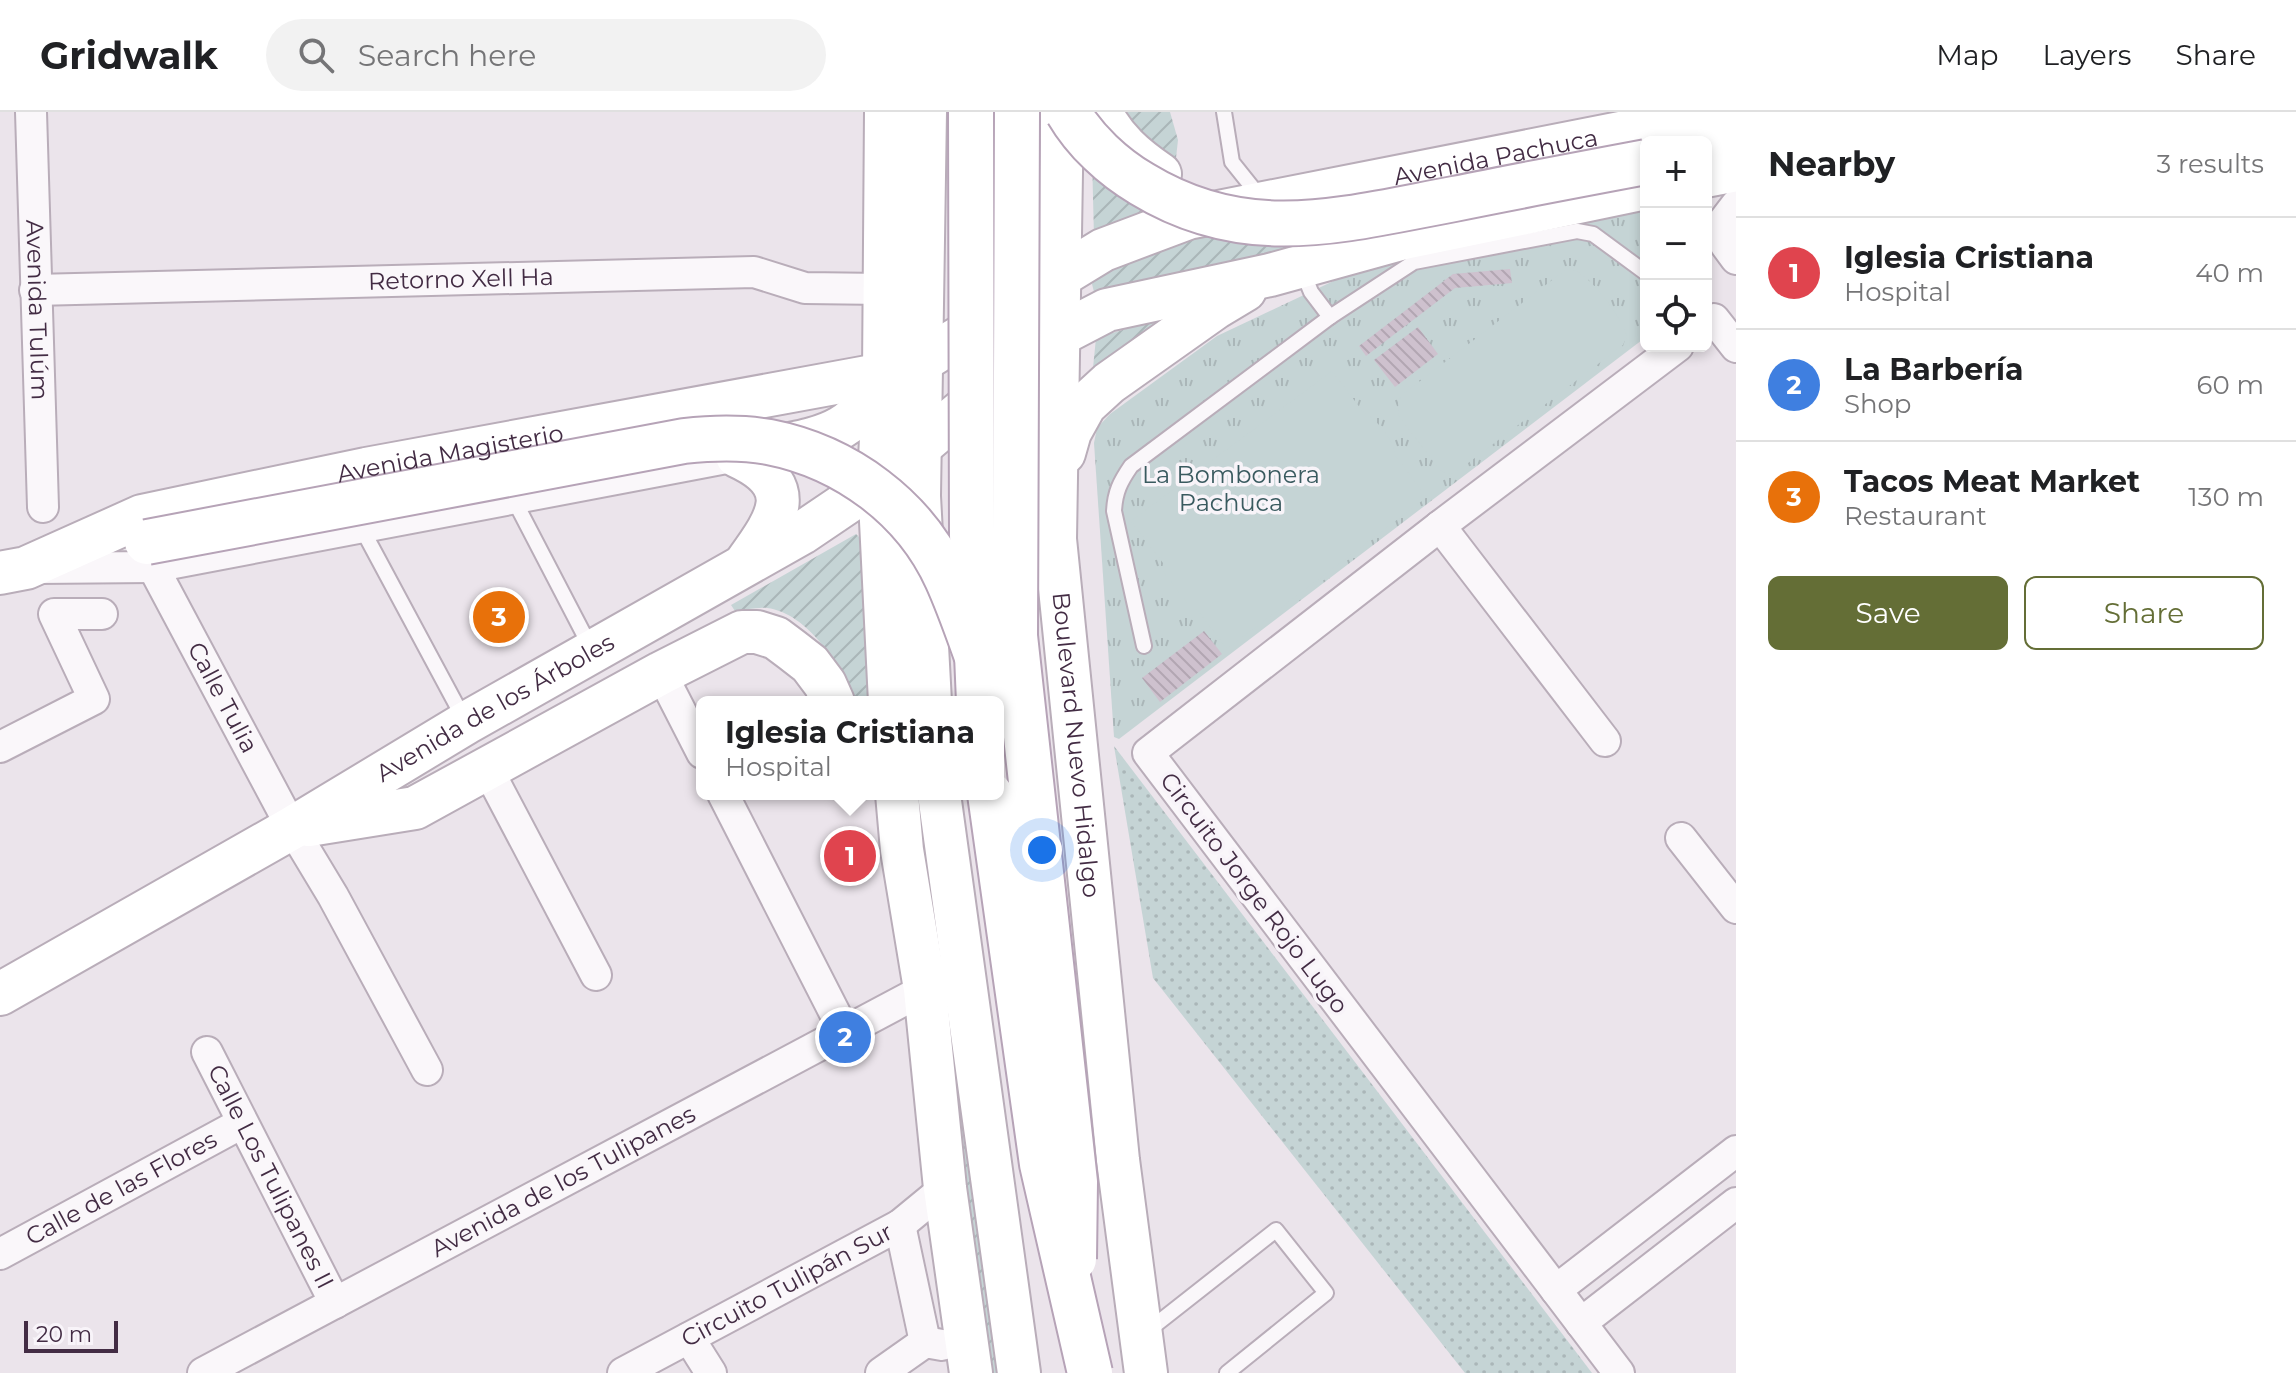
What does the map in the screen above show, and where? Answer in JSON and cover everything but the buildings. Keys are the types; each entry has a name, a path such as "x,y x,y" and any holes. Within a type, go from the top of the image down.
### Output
{"main road":[{"path":"886,112 884,374 879,481 890,696"},
{"path":"925,112 920,446 923,606 930,696"},
{"path":"971,112 972,535 979,696"},
{"name":"Boulevard Nuevo Hidalgo","path":"1017,112 1015,636 1075,1182 1076,1373"},
{"path":"1065,112 1096,148 1128,176 1169,200 1213,217 1266,225 1332,222 1640,163"},
{"name":"Boulevard Nuevo Hidalgo","path":"1065,112 1055,539 1118,1160 1144,1354"},
{"path":"1101,112 1110,131 1138,160 1165,178 1226,198 1264,202"},
{"name":"Avenida Pachuca","path":"1060,276 1113,246 1188,218 1727,112"},
{"path":"1712,149 1736,144"},
{"path":"925,168 984,295 997,315 1022,332 1037,336 1059,335"},
{"path":"1712,175 1736,170"},
{"path":"1057,473 1070,432 1085,405 1109,383 1215,308 1285,271 1404,238 1640,189"},
{"path":"885,190 923,360 957,378 975,400 1055,539"},
{"name":"Avenida de los Árboles","path":"0,994 292,828 466,723 802,533 879,481 975,400 1059,335 1104,311 1285,271"},
{"name":"Avenida Magisterio","path":"13,570 142,516 366,469 884,374 923,360 1060,276"},
{"path":"782,391 842,365 862,348 884,289"},
{"path":"737,456 828,436 864,409 884,374"},
{"path":"13,570 150,555 684,441 735,438 770,442 833,463 861,478 891,502 910,522 947,577 976,654"},
{"path":"737,456 769,475 776,491 777,509 771,528 741,570"},
{"path":"292,828 415,808 742,632 757,632 776,638 810,664 830,696"},
{"path":"874,800 887,832 902,850"},
{"path":"898,800 902,850 925,989 945,1188 969,1361"},
{"path":"940,800 1019,1373"},
{"path":"991,800 1042,1164 1090,1373"}],"street":[{"name":"Avenida Tulúm","path":"31,112 43,507"},
{"path":"1730,213 1725,244 1736,259"},
{"name":"Retorno Xell Ha","path":"35,290 754,272 805,288 884,289"},
{"path":"1712,320 1714,319 1736,347"},
{"name":"Circuito Jorge Rojo Lugo","path":"1619,1373 1148,753 1670,352"},
{"path":"150,555 361,527 737,456"},
{"path":"1440,526 1605,741"},
{"name":"Calle Tulia","path":"150,555 292,828 333,896 427,1070"},
{"path":"0,747 94,699 54,614 102,614"},
{"path":"661,673 696,741"},
{"path":"487,768 596,975"},
{"path":"726,800 845,1033"},
{"path":"1681,838 1736,908"},
{"name":"Avenida de los Tulipanes","path":"203,1373 925,989"},
{"name":"Calle Los Tulipanes II","path":"207,1052 335,1303"},
{"name":"Calle de las Flores","path":"0,1254 242,1123"},
{"path":"1556,1290 1736,1151"},
{"path":"1581,1323 1730,1208 1698,1180"},
{"name":"Circuito Tulipán Sur","path":"623,1373 900,1225 945,1188"},
{"path":"900,1225 925,1342"},
{"path":"689,1338 711,1373"},
{"path":"925,1342 969,1361"},
{"path":"881,1373 925,1342"}],"lane":[{"path":"1224,112 1232,162 1264,202"},
{"path":"1144,646 1114,511 1119,483 1131,466 1330,317 1414,262 1577,231 1593,234 1640,269"},
{"path":"1285,271 1311,292 1330,317"},
{"path":"513,498 593,652"},
{"path":"361,527 466,723"},
{"path":"1144,1354 1276,1230 1326,1293 1227,1373"}],"green space":[{"path":"1120,112 1170,112 1178,140 1175,167"},
{"path":"1092,156 1181,203 1094,238"},
{"name":"La Bombonera Pachuca","path":"1640,203 1640,342 1119,739 1114,737 1094,443 1097,428 1110,414 1217,336 1397,251"},
{"path":"1190,234 1349,243 1094,292 1092,284 1097,275"},
{"path":"1570,269 1586,278 1612,308 1627,336 1623,345 1455,473 1446,474 1399,416 1398,402 1402,395"},
{"path":"1178,313 1092,378 1096,338"},
{"path":"1332,371 1364,413 1384,432 1396,457 1427,497 1227,649 1162,570 1163,563 1131,521"},
{"path":"856,534 864,542 876,696 851,696 832,658 796,620 767,608 735,611 731,605"},
{"path":"1114,746 1592,1373 1465,1373 1153,978"},
{"path":"914,800 924,800 1002,1373 991,1373"}],"place":[{"name":"Tacos Meat Market","path":"499,617"},
{"name":"Iglesia Cristiana","path":"850,856"},
{"name":"La Barbería","path":"845,1037"}]}
